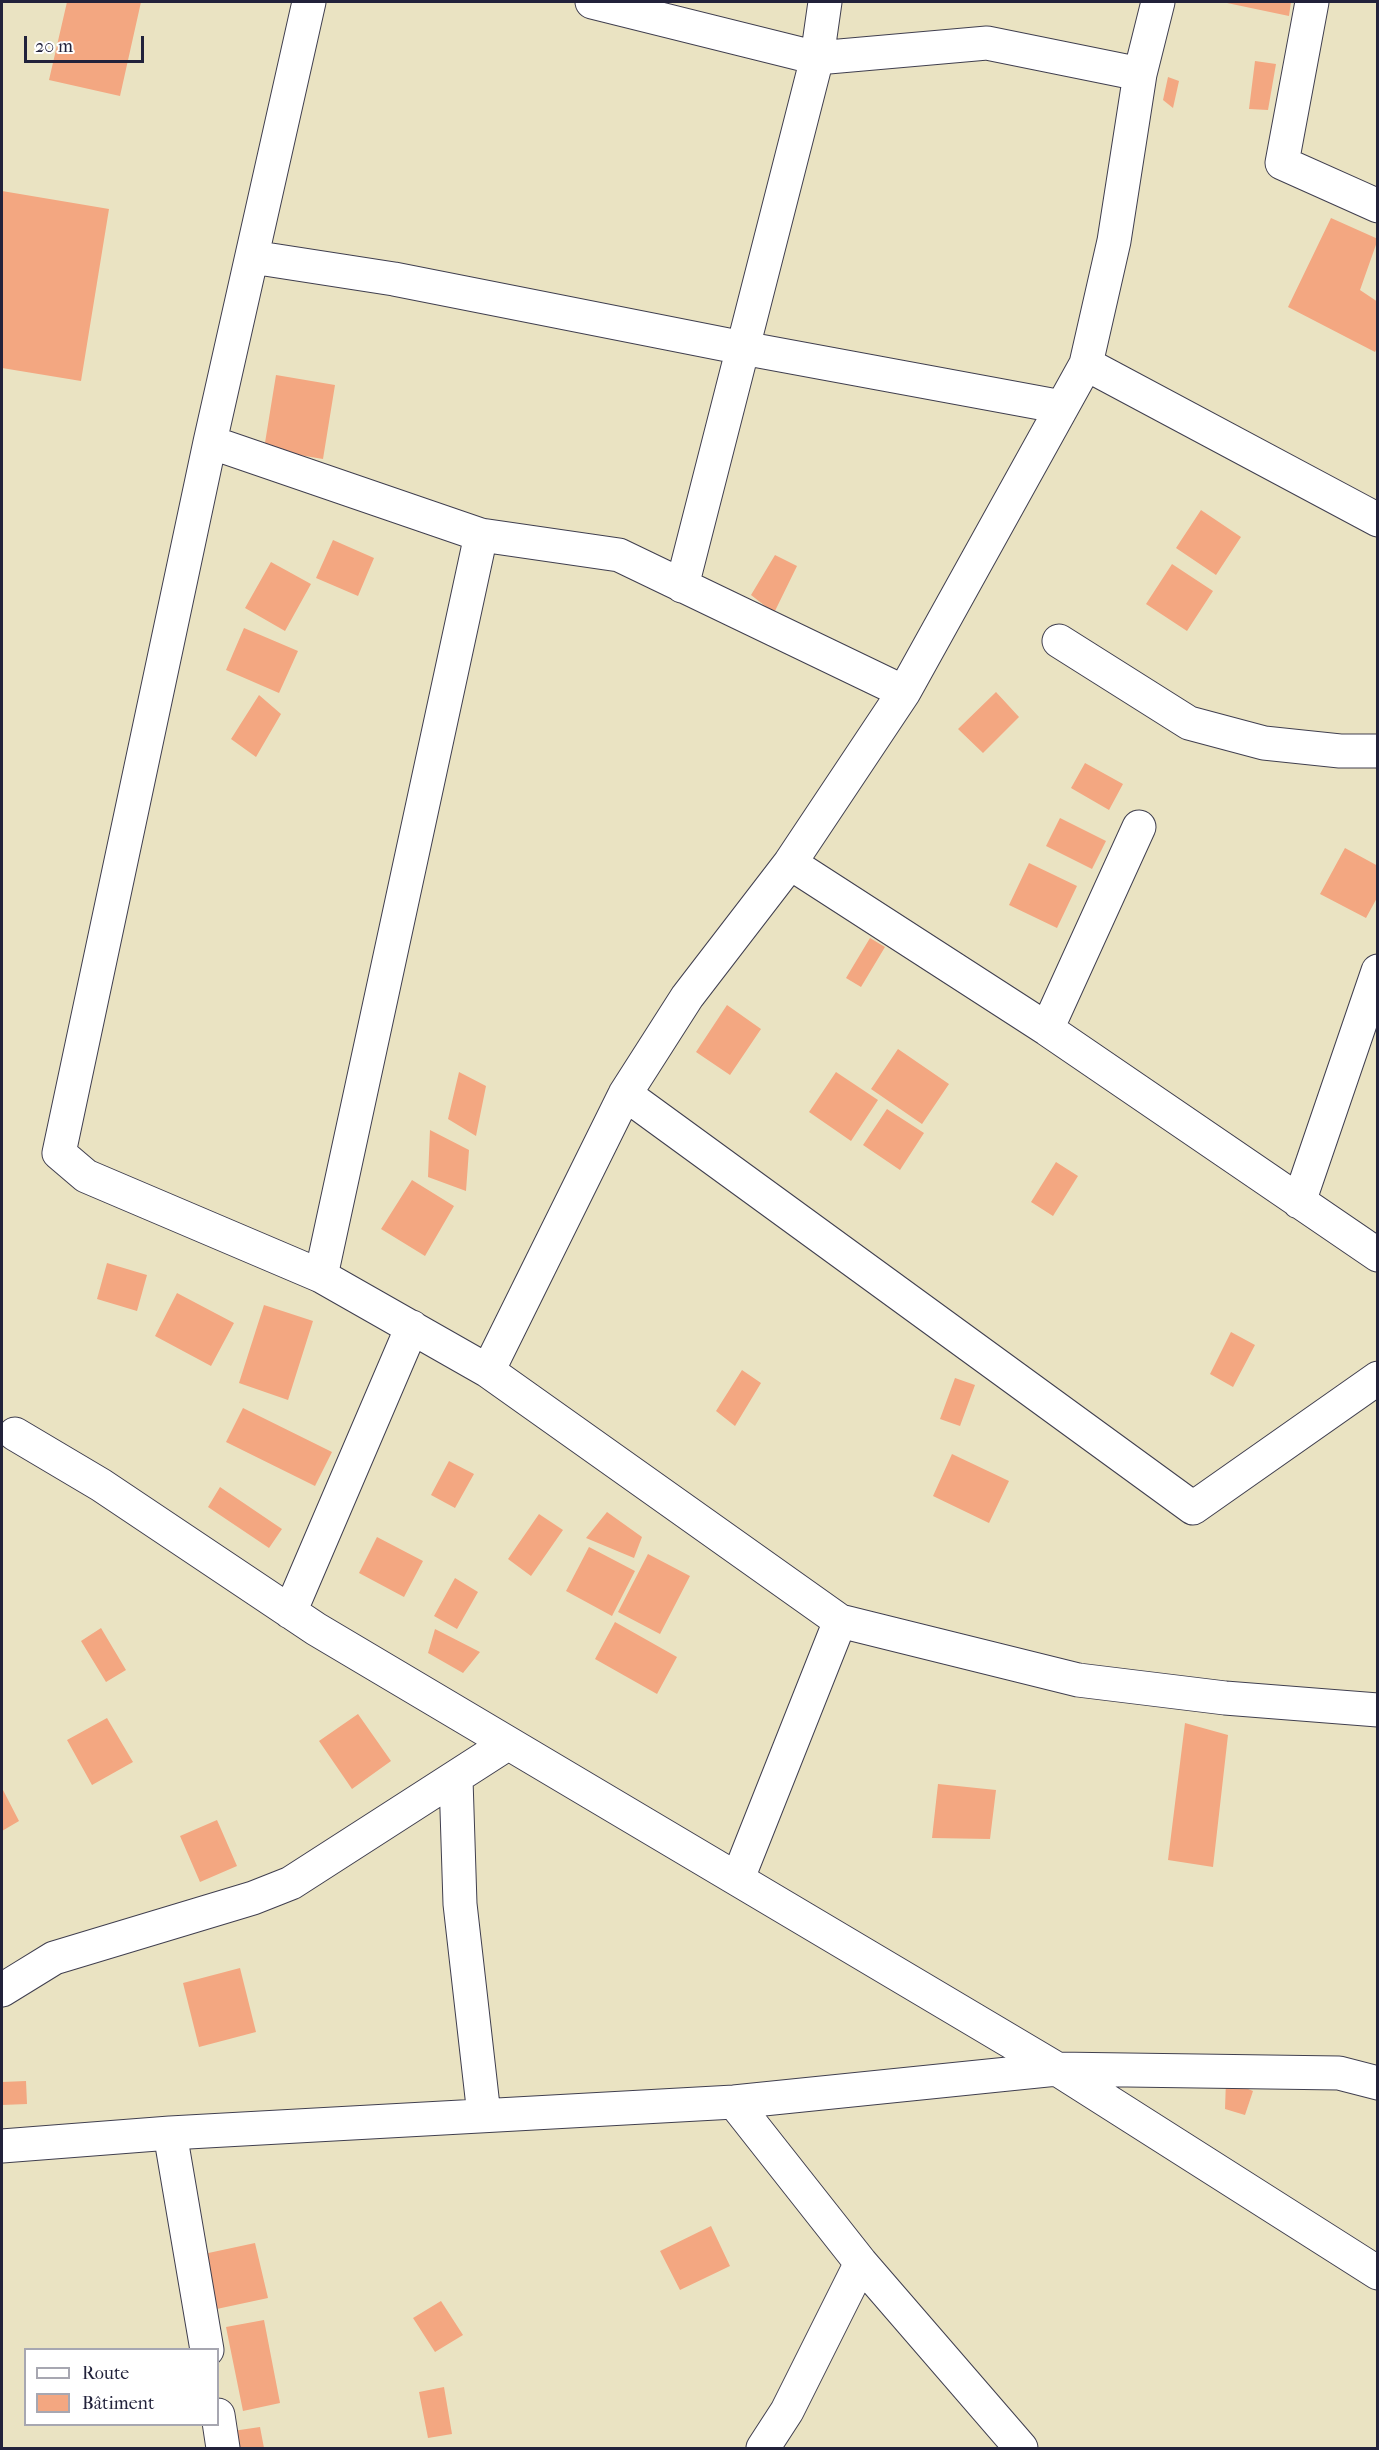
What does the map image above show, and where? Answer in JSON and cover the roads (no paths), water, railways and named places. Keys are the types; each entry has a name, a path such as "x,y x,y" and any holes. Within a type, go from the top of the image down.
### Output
{"street":[{"path":"309,2 210,442 59,1153 86,1176 321,1276 488,1371 840,1621 1078,1680 1225,1698 1377,1710"},
{"path":"592,2 817,58 987,43 1140,74"},
{"path":"682,586 817,58 825,2"},
{"path":"488,1371 625,1094 687,997 790,863 904,692 1086,364 1114,242 1140,74 1158,2"},
{"path":"1312,2 1282,163 1377,206"},
{"path":"252,257 394,279 743,348 1062,407"},
{"path":"1086,364 1377,520"},
{"path":"210,442 481,535 619,555 904,692"},
{"path":"321,1276 481,535"},
{"path":"1059,641 1189,723 1264,743 1340,751 1377,752"},
{"path":"1047,1029 1139,827"},
{"path":"790,863 1047,1029 1377,1255"},
{"path":"1299,1202 1377,971"},
{"path":"625,1094 1193,1508 1377,1378"},
{"path":"290,1612 412,1327"},
{"path":"15,1434 101,1485 290,1612 507,1744 738,1878 1057,2069 1377,2273"},
{"path":"738,1878 840,1621"},
{"path":"2,1990 54,1959 253,1898 291,1883 456,1779 507,1744"},
{"path":"456,1779 460,1904 484,2115"},
{"path":"2,2146 170,2133 734,2102 1057,2069 1338,2073 1377,2084"},
{"path":"734,2102 861,2263 1022,2448"},
{"path":"170,2133 207,2348"},
{"path":"763,2448 787,2411 861,2263"},
{"path":"219,2422 223,2448"}]}
